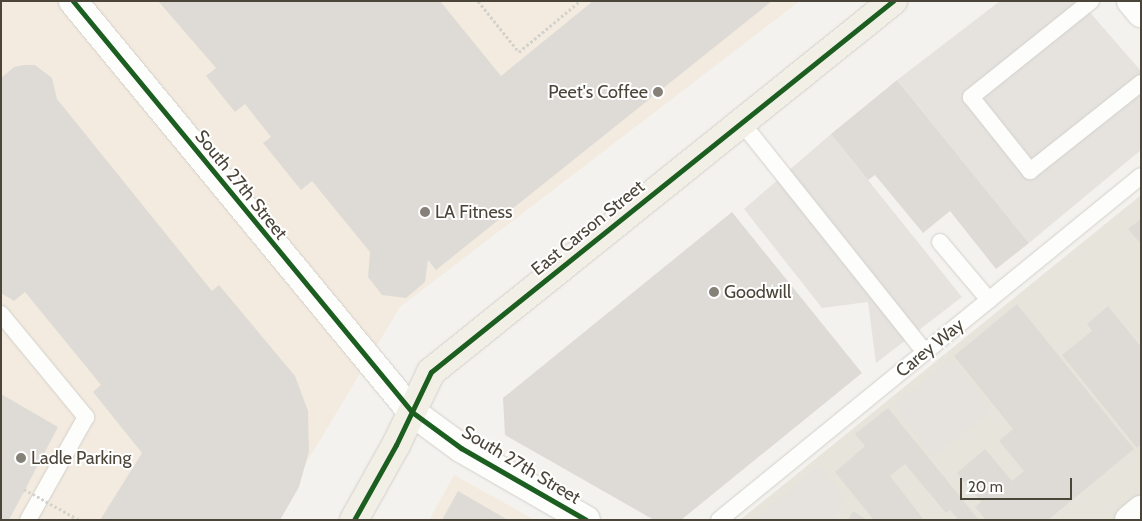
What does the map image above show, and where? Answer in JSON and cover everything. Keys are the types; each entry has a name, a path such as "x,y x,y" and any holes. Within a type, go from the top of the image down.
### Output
{"main road":[{"name":"East Carson Street","path":"354,520 396,445 431,372 893,1"}],"street":[{"name":"South 27th Street","path":"73,1 412,412 461,448 586,520"},
{"path":"1131,1 1141,13"},
{"path":"1129,520 1141,510"}],"lane":[{"path":"1091,1 971,97 1030,171 1141,84"},
{"path":"742,123 924,352"},
{"name":"Carey Way","path":"719,520 1141,176"},
{"path":"940,242 988,300"},
{"path":"1,314 86,417 28,520"}],"path":[{"path":"478,1 519,52 580,1"},
{"path":"24,489 79,520"}],"shaded area":[{"path":"1,1 800,1 400,307 272,520 1,520"},
{"path":"1000,1 1080,1 1141,71 1141,150 1029,243 897,80"},
{"path":"831,134 962,297 876,363 868,302 822,308 744,209"},
{"path":"1141,195 1141,520 740,520"},
{"path":"952,359 992,410 933,456 893,405"},
{"path":"819,465 846,497 832,520 754,520"},
{"path":"454,475 535,520 429,520"}],"building":[{"path":"158,1 440,1 501,76 593,1 772,1 436,270 428,260 425,282 406,298 382,295 368,277 370,252 312,181 301,190 263,143 271,137 245,104 235,112 206,76 216,68"},
{"path":"35,65 52,78 57,99 212,291 219,285 295,376 308,411 309,451 299,487 280,520 100,520 142,453 93,392 101,385 25,292 14,301 1,293 1,78 14,67"},
{"path":"897,80 1029,243 996,269 950,211 923,233 875,175 868,180 831,134"},
{"name":"Goodwill","path":"732,212 862,373 681,520 654,520 505,435 503,398"},
{"path":"1141,219 1141,244 1128,229"},
{"path":"1017,304 1134,449 1048,520 986,520 975,507 981,502 957,473 985,449 1012,481 1024,471 999,441 1013,429 954,356"},
{"path":"1108,306 1141,347 1141,445 1137,448 1062,355 1092,331 1087,324"},
{"name":"Ladle Parking","path":"1,394 58,427 9,520 1,520"},
{"path":"888,408 979,520 955,520 957,518 950,510 946,513 905,464 890,476 924,520 874,520 835,472 865,446 855,434"},
{"path":"458,491 508,520 442,520"},
{"path":"853,511 867,520 848,520"}],"cycle path":[{"path":"73,1 412,412 461,448 586,520"},
{"path":"354,520 396,445 431,372 893,1"}],"place":[{"name":"Peet's Coffee","path":"658,92"},
{"name":"LA Fitness","path":"425,212"},
{"name":"Goodwill","path":"714,292"},
{"name":"Ladle Parking","path":"21,458"}]}
